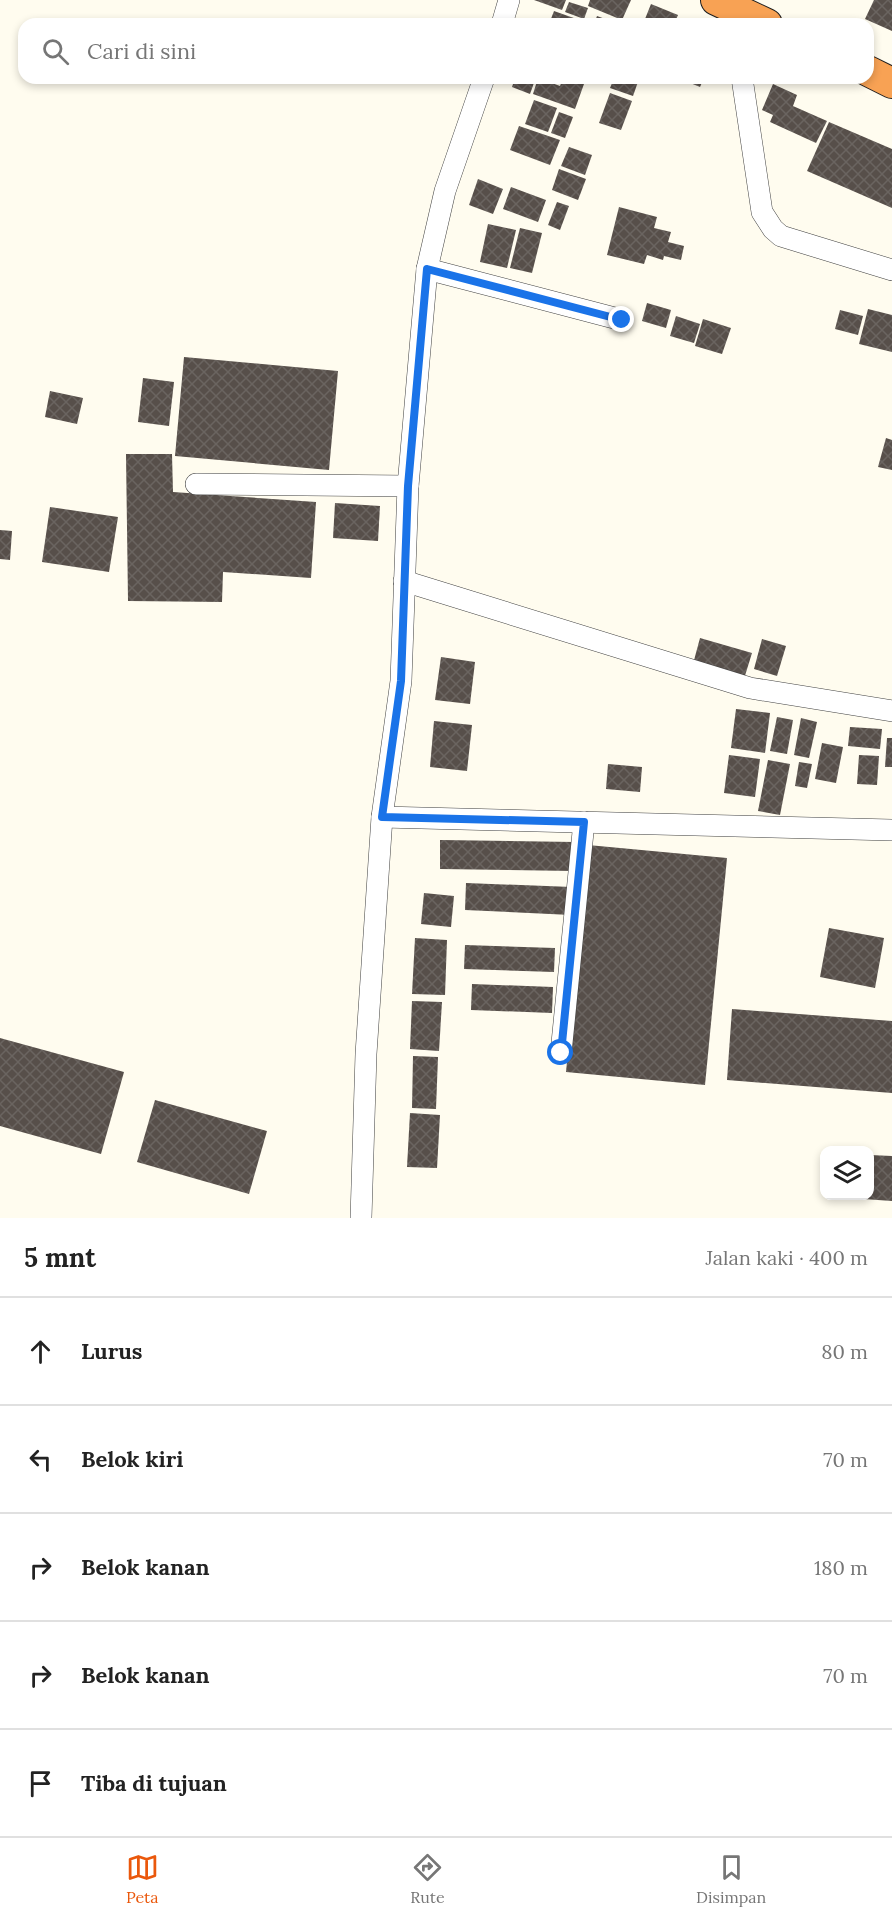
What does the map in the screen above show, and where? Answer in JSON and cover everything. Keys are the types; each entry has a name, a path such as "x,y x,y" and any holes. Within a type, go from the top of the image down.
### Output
{"highway":[{"path":"727,10 750,18"},
{"path":"874,74 892,83"}],"street":[{"path":"504,18 509,0"},
{"path":"360,1218 366,1054 382,817 401,681 408,486 427,269 445,191 482,84"},
{"path":"743,84 762,212 773,229 781,236 892,270"},
{"path":"427,269 622,320"},
{"path":"196,484 408,486"},
{"path":"404,582 750,688 892,711"},
{"path":"382,817 892,830"},
{"path":"561,1053 584,822"}],"building":[{"path":"534,0 566,0 562,10"},
{"path":"590,0 631,0 623,18 617,18 588,6"},
{"path":"874,0 892,0 892,31 874,23 874,18 865,18"},
{"path":"569,2 588,8 584,18 565,12"},
{"path":"651,4 678,15 677,18 645,18"},
{"path":"554,11 574,18 551,18"},
{"path":"513,84 534,84 530,94 512,87"},
{"path":"536,84 560,86 561,84 584,84 575,109 533,94"},
{"path":"612,84 637,84 633,96 610,88"},
{"path":"773,84 797,95 793,106 827,121 816,143 770,122 773,115 762,110"},
{"path":"610,93 632,101 621,130 599,123"},
{"path":"534,100 557,108 548,132 525,124"},
{"path":"559,112 573,117 565,138 551,133"},
{"path":"829,122 892,149 892,208 807,171"},
{"path":"519,126 560,140 550,165 510,150"},
{"path":"569,147 592,155 585,175 561,166"},
{"path":"559,169 586,179 578,200 552,190"},
{"path":"478,179 503,189 493,214 469,205"},
{"path":"511,187 546,200 538,222 503,209"},
{"path":"557,202 569,206 560,230 548,225"},
{"path":"619,207 657,217 654,228 671,232 668,242 684,246 681,260 664,256 663,260 647,255 644,264 607,255"},
{"path":"488,224 516,230 507,268 480,262"},
{"path":"520,228 542,233 532,273 510,268"},
{"path":"647,303 671,310 666,328 642,321"},
{"path":"868,309 892,315 892,352 859,344"},
{"path":"840,310 863,316 858,335 835,329"},
{"path":"676,316 700,324 694,343 670,336"},
{"path":"703,319 731,328 722,354 695,346"},
{"path":"184,357 338,371 329,470 175,456"},
{"path":"143,378 174,382 169,426 138,422"},
{"path":"50,391 83,398 77,424 45,417"},
{"path":"886,438 892,440 892,470 878,467"},
{"path":"126,454 172,454 173,492 316,502 311,578 223,572 222,602 128,601"},
{"path":"335,503 380,506 378,541 333,538"},
{"path":"50,507 118,517 109,572 42,562"},
{"path":"0,530 12,531 10,560 0,559"},
{"path":"700,638 752,653 744,679 693,664"},
{"path":"762,639 786,646 777,676 754,669"},
{"path":"441,657 475,662 470,704 435,700"},
{"path":"736,709 770,713 765,753 731,748"},
{"path":"777,717 793,720 787,754 770,751"},
{"path":"801,718 817,722 809,758 794,755"},
{"path":"434,721 472,725 467,771 430,767"},
{"path":"850,727 882,729 880,749 848,746"},
{"path":"887,738 892,738 892,767 885,767"},
{"path":"822,743 843,747 836,783 815,779"},
{"path":"729,755 760,759 755,797 724,793"},
{"path":"859,755 879,756 877,785 857,784"},
{"path":"768,760 790,764 780,815 758,811"},
{"path":"799,762 812,764 807,788 795,786"},
{"path":"608,764 642,767 640,792 606,789"},
{"path":"440,840 575,842 574,871 440,869"},
{"path":"588,845 727,858 705,1085 566,1072"},
{"path":"466,883 572,887 571,915 465,910"},
{"path":"424,893 454,896 451,927 421,924"},
{"path":"829,928 884,938 875,988 820,977"},
{"path":"415,938 447,940 445,995 412,994"},
{"path":"465,945 555,948 554,972 464,969"},
{"path":"472,984 553,987 552,1013 471,1010"},
{"path":"412,1001 442,1002 439,1051 410,1049"},
{"path":"732,1009 892,1021 892,1093 727,1080"},
{"path":"0,1038 124,1072 101,1154 0,1126"},
{"path":"413,1056 438,1057 436,1109 412,1108"},
{"path":"155,1100 267,1131 249,1194 137,1162"},
{"path":"410,1113 440,1115 437,1168 407,1167"},
{"path":"874,1155 892,1156 892,1201 874,1200"}],"route":[{"path":"561,1053 584,822 382,817 401,681 408,486 427,269 622,320"}]}
